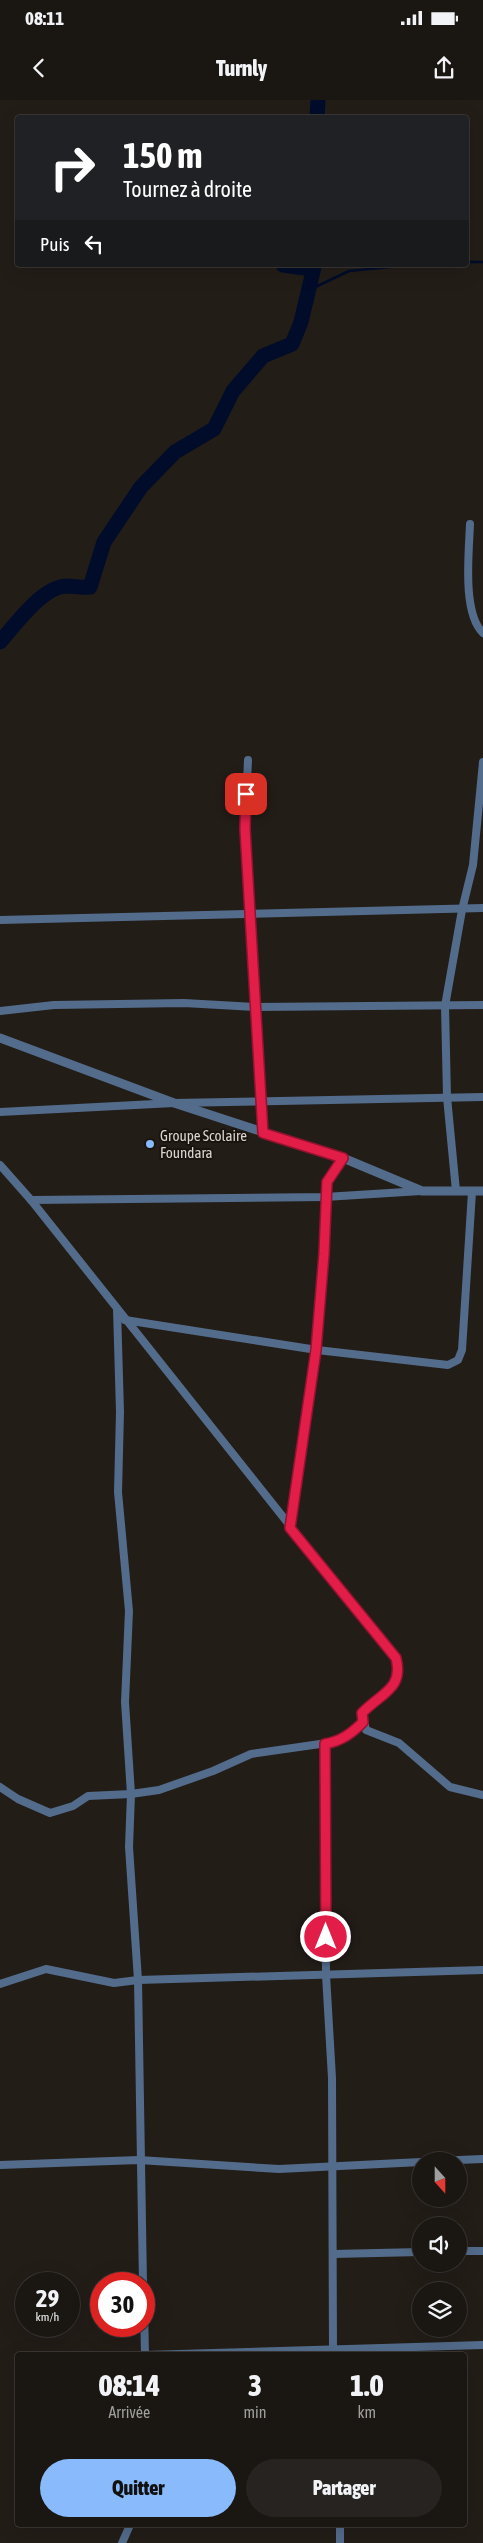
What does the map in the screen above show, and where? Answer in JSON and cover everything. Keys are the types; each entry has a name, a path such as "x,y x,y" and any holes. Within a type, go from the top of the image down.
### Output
{"street":[{"path":"470,524 468,573 471,604 477,628 483,634"},
{"path":"248,760 245,829 263,1133"},
{"path":"456,1191 447,1097 445,1006 462,910 474,865 483,762"},
{"path":"0,920 483,908"},
{"path":"0,1010 54,1005 184,1003 255,1007 483,1005"},
{"path":"0,1038 174,1103 343,1158 422,1191"},
{"path":"0,1112 174,1103 483,1096"},
{"path":"290,1528 316,1350 324,1254 327,1182 343,1158"},
{"path":"0,1165 31,1200 290,1528 396,1658 400,1672 397,1682 362,1713 366,1730 399,1743 450,1787 483,1795"},
{"path":"31,1200 325,1197 422,1191 483,1192"},
{"path":"125,1320 316,1350 448,1365 458,1360 462,1350 472,1192"},
{"path":"117,1309 120,1412 118,1492 129,1611 125,1702 131,1794 129,1847 138,1980 139,2160 143,2272"},
{"path":"0,1786 18,1799 50,1813 73,1806 88,1796 131,1794 159,1790 251,1754 325,1744 344,1738 363,1722"},
{"path":"325,1744 326,1975 332,2078 333,2352 483,2345"},
{"path":"0,1984 46,1970 114,1983 138,1980 483,1970"},
{"path":"468,2160 483,2159"},
{"path":"0,2165 139,2160 279,2169 412,2162"},
{"path":"467,2251 483,2251"},
{"path":"333,2254 412,2252"},
{"path":"145,2337 145,2352"},
{"path":"122,2543 129,2527"},
{"path":"340,2527 340,2543"}],"waterway":[{"path":"317,115 318,100"},
{"path":"469,262 483,262"},
{"path":"298,267 314,267"},
{"path":"0,642 21,617 48,593 66,586 90,587 104,542 141,487 175,452 214,429 233,391 263,356 292,344 301,322 314,267"},
{"path":"309,290 349,271 390,267"}],"place":[{"name":"Groupe Scolaire Foundara","path":"150,1144"}],"route":[{"path":"246,794 245,829 263,1133 343,1158 327,1182 324,1254 316,1350 290,1528 396,1658 400,1672 397,1682 362,1713 363,1722 354,1731 344,1738 325,1744 326,1937"}]}
